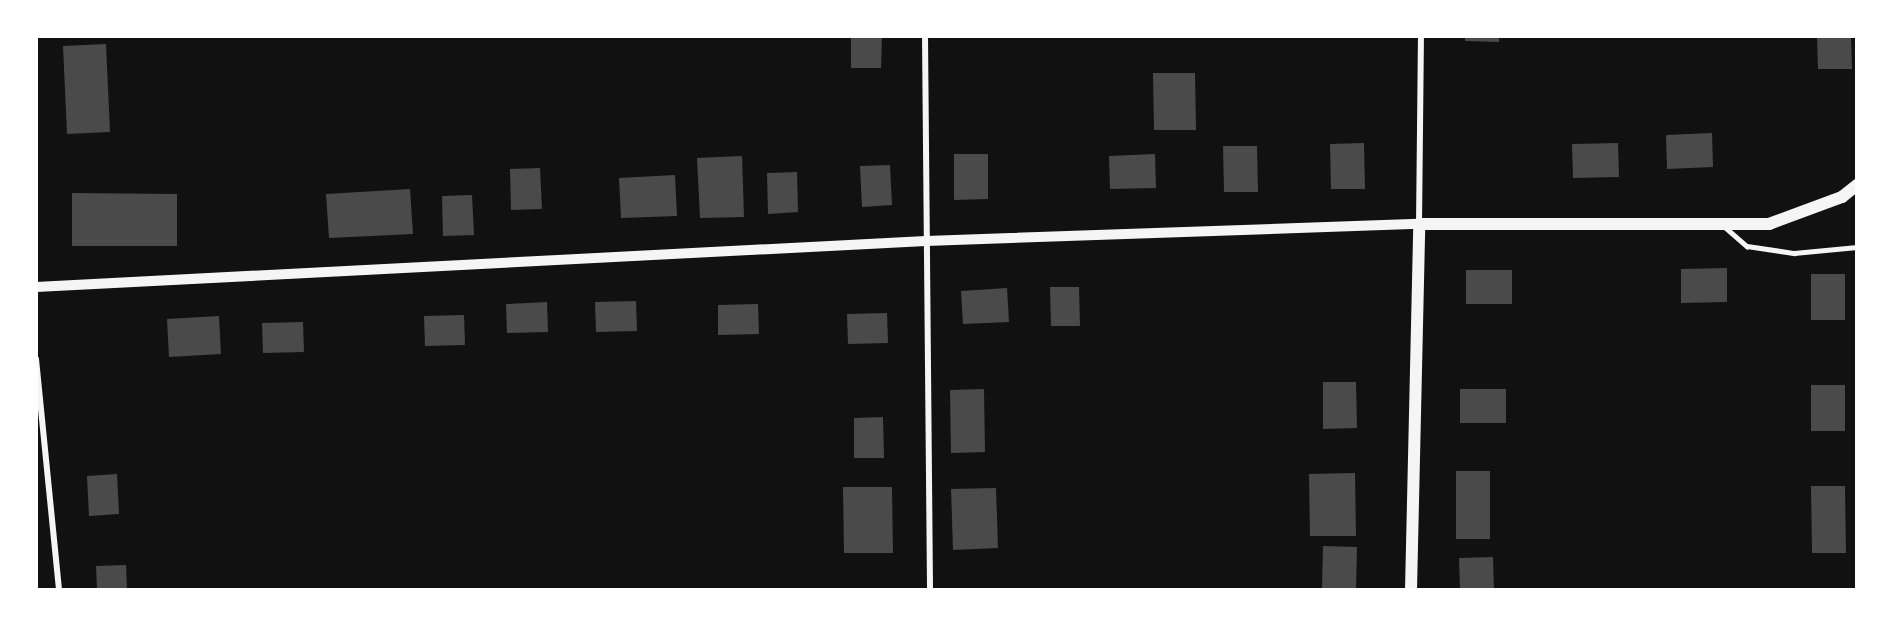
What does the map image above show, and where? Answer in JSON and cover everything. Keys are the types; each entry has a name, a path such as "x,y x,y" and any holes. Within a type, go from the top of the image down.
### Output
{"main road":[{"path":"1411,590 1419,224 1769,224 1842,196 1857,185"}],"street":[{"path":"925,36 930,590"},
{"path":"36,287 926,241 1419,224 1421,36"},
{"path":"36,359 59,590"}],"lane":[{"path":"1722,224 1747,246 1794,253 1857,247"}],"building":[{"path":"851,36 882,36 881,68 851,68"},
{"path":"1465,36 1499,36 1499,42 1465,41"},
{"path":"1817,36 1851,36 1852,69 1818,69"},
{"path":"106,44 110,132 67,134 63,46"},
{"path":"1153,73 1195,73 1196,130 1154,130"},
{"path":"1712,133 1713,167 1667,169 1666,135"},
{"path":"1364,143 1365,189 1331,189 1330,144"},
{"path":"1618,143 1619,177 1573,178 1572,144"},
{"path":"1223,146 1257,146 1258,192 1224,192"},
{"path":"954,154 988,154 988,199 954,200"},
{"path":"1155,154 1156,188 1110,189 1109,156"},
{"path":"742,156 744,217 700,218 697,158"},
{"path":"890,165 892,205 862,207 860,166"},
{"path":"540,168 542,209 511,210 510,169"},
{"path":"797,172 798,212 768,214 767,173"},
{"path":"675,175 677,216 621,218 619,178"},
{"path":"410,189 413,234 329,238 326,194"},
{"path":"72,193 177,194 177,246 72,246"},
{"path":"472,195 474,235 443,236 442,196"},
{"path":"1727,268 1727,302 1681,303 1681,269"},
{"path":"1466,270 1512,270 1512,304 1466,304"},
{"path":"1811,274 1845,274 1845,320 1811,320"},
{"path":"1050,287 1079,287 1080,326 1051,326"},
{"path":"1007,288 1009,322 963,324 961,291"},
{"path":"636,301 637,331 596,332 595,302"},
{"path":"547,302 548,332 507,333 506,304"},
{"path":"758,304 759,334 718,335 718,305"},
{"path":"887,313 888,343 848,344 847,314"},
{"path":"464,315 465,345 425,346 424,316"},
{"path":"219,316 221,354 169,357 167,319"},
{"path":"303,322 304,352 263,353 262,323"},
{"path":"1323,382 1356,382 1357,428 1323,429"},
{"path":"1811,385 1845,385 1845,431 1811,431"},
{"path":"984,389 985,452 951,453 950,390"},
{"path":"1460,389 1506,389 1506,423 1460,423"},
{"path":"883,417 884,458 854,458 854,418"},
{"path":"1456,471 1490,471 1490,539 1456,539"},
{"path":"1355,473 1356,536 1310,536 1309,474"},
{"path":"117,474 119,514 89,516 87,476"},
{"path":"1811,486 1845,486 1846,553 1812,553"},
{"path":"843,487 892,487 893,553 844,553"},
{"path":"996,488 998,548 953,550 951,489"},
{"path":"1323,546 1357,547 1356,590 1322,590"},
{"path":"1493,557 1494,590 1460,590 1459,558"},
{"path":"126,565 127,590 97,590 96,566"}]}
